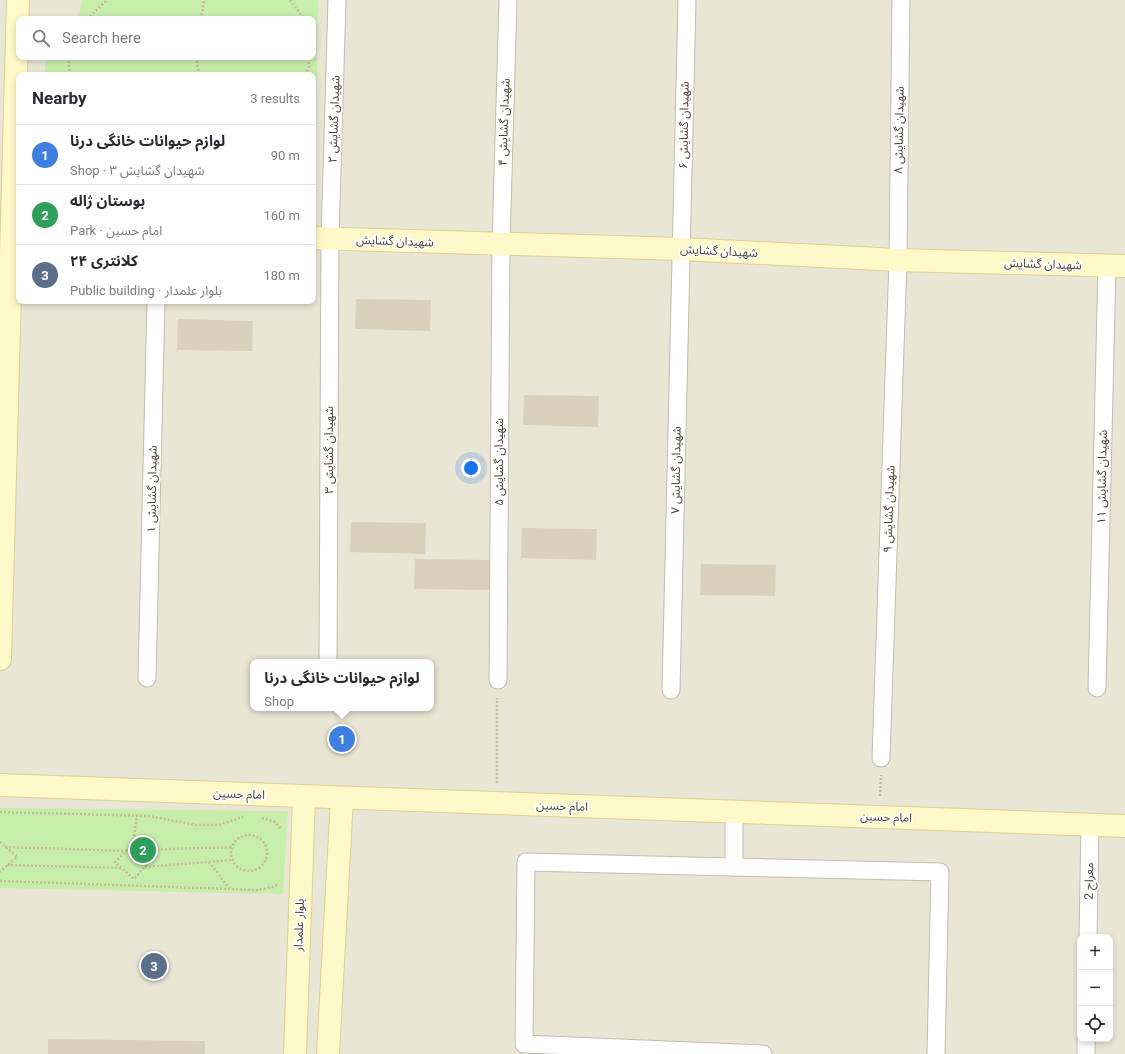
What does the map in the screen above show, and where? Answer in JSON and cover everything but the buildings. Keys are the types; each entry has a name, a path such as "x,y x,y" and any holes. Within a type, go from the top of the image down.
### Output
{"main road":[{"path":"17,16 18,0"},
{"path":"0,659 10,229 16,57"},
{"name":"شهیدان گشایش","path":"322,238 681,249 898,260 1116,266"},
{"name":"امام حسین","path":"0,785 1125,826"},
{"name":"بلوار علمدار","path":"295,1054 304,796"},
{"path":"328,1054 342,798"}],"street":[{"name":"شهیدان گشایش ۲","path":"322,238 337,0"},
{"name":"شهیدان گشایش ۴","path":"501,244 508,0"},
{"name":"شهیدان گشایش ۶","path":"681,249 687,0"},
{"name":"شهیدان گشایش ۸","path":"898,260 901,0"},
{"name":"شهیدان گشایش ۳","path":"322,238 328,659"},
{"name":"شهیدان گشایش ۵","path":"498,680 501,244"},
{"name":"شهیدان گشایش ۷","path":"671,690 681,249"},
{"name":"شهیدان گشایش ۹","path":"881,758 898,260"},
{"name":"شهیدان گشایش ۱۱","path":"1097,688 1116,266"},
{"name":"شهیدان گشایش ۱","path":"147,678 156,304"},
{"path":"734,812 734,867"},
{"name":"معراج 2","path":"1088,934 1090,825"},
{"path":"763,1054 524,1044 526,862 940,872 936,1054"},
{"path":"1086,1042 1086,1054"}],"path":[{"path":"90,16 107,0"},
{"path":"201,16 204,0"},
{"path":"290,0 302,16"},
{"path":"68,60 70,72"},
{"path":"196,60 198,72"},
{"path":"307,72 309,68 308,60"},
{"path":"497,803 498,680"},
{"path":"880,817 881,758"},
{"path":"134,879 115,862 134,844 140,790"},
{"path":"0,812 149,816 196,825 219,825 244,816"},
{"path":"258,816 275,822 282,830"},
{"path":"252,835 263,841 268,853 264,865 253,871 240,869 232,860 232,847 240,837 252,835"},
{"path":"0,842 17,857 0,872"},
{"path":"134,844 152,859 134,879 134,886"},
{"path":"5,847 126,851"},
{"path":"141,850 232,847"},
{"path":"145,867 232,860"},
{"path":"209,862 229,889"},
{"path":"7,866 122,868"},
{"path":"0,881 257,890 273,887 285,882"}],"shaded area":[{"path":"0,0 1125,0 1125,1054 0,1054"}],"green space":[{"path":"83,0 318,0 316,136 316,72 45,72 45,60 316,60 316,16 77,16"},
{"path":"0,808 288,811 283,894 0,888"}],"place":[{"name":"لوازم حیوانات خانگی درنا","path":"342,739"},
{"name":"بوستان ژاله","path":"143,850"},
{"name":"کلانتری ۲۴","path":"154,966"}]}
